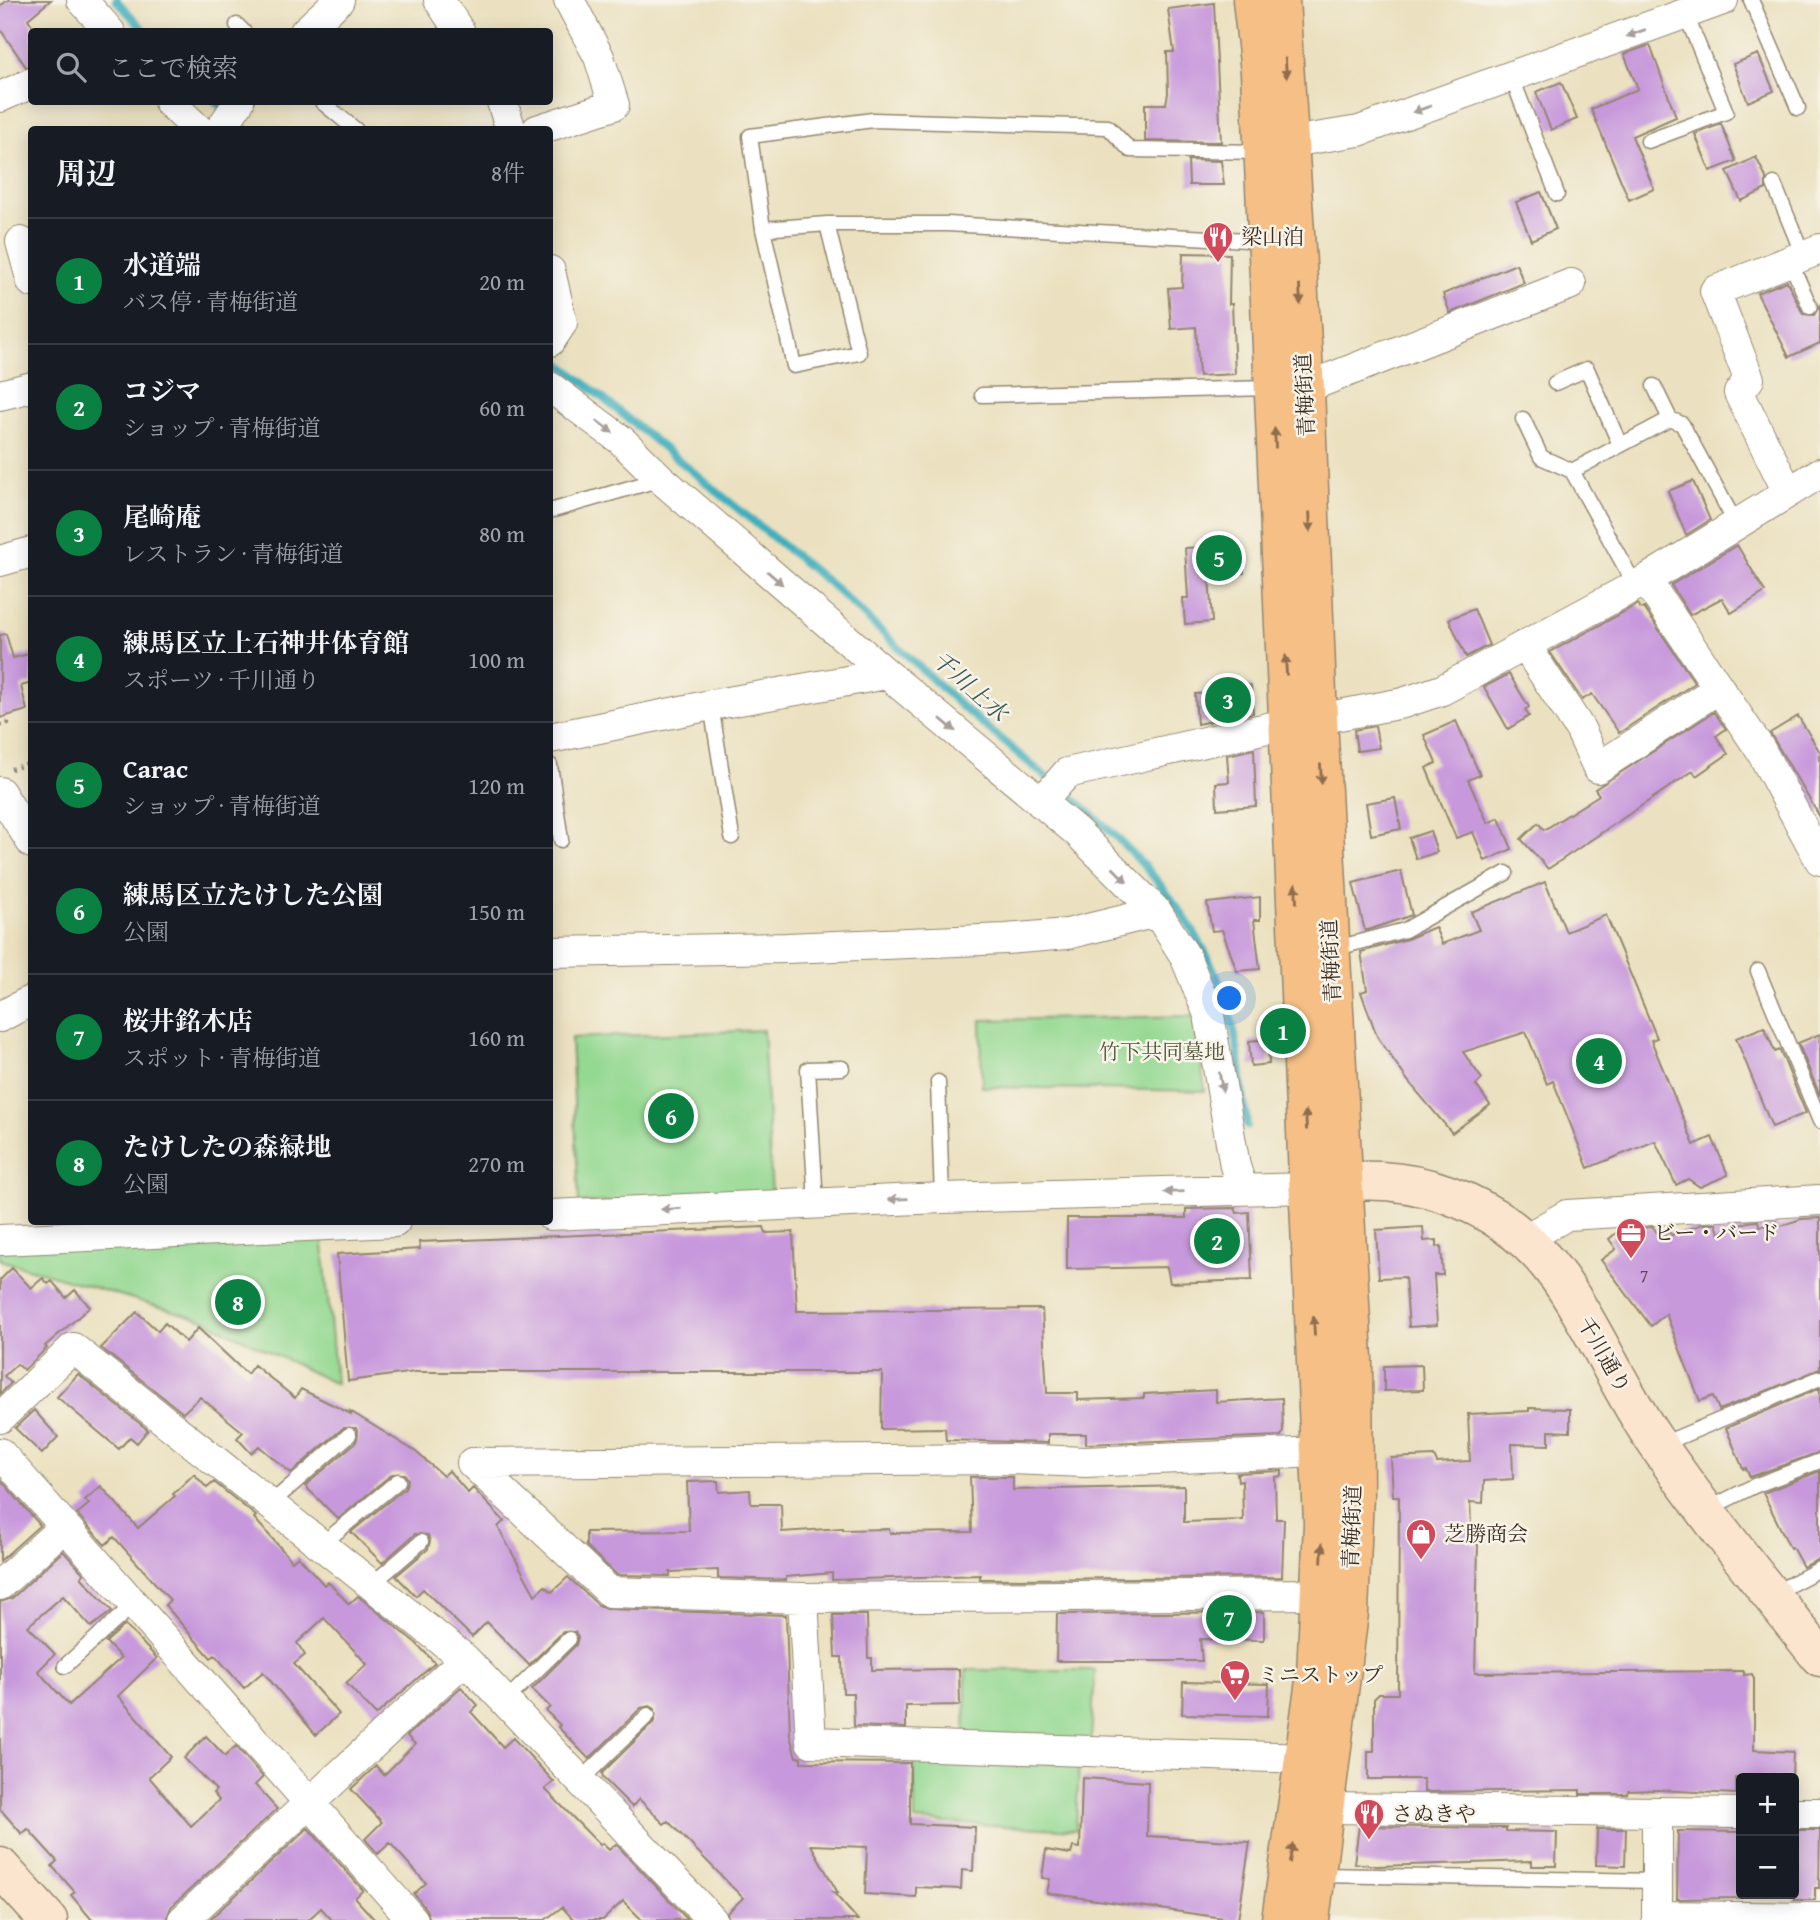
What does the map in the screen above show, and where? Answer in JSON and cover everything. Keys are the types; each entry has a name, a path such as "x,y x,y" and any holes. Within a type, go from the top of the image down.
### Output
{"main road":[{"name":"青梅街道","path":"1252,0 1277,147 1267,242 1289,388"},
{"name":"青梅街道","path":"1280,0 1277,147 1326,1184 1353,1358 1354,1495 1349,1613 1310,1920"},
{"name":"青梅街道","path":"1281,1920 1306,1758 1316,1674 1320,1594 1320,1452 1330,949 1303,721"},
{"name":"千川通り","path":"1326,1184 1395,1180 1436,1189 1484,1212 1524,1240 1559,1279 1658,1446 1703,1511 1820,1657"},
{"path":"0,1867 48,1920"}],"street":[{"path":"82,0 106,28"},
{"path":"309,28 339,0"},
{"path":"439,0 457,28"},
{"path":"549,126 614,105 599,57 569,0"},
{"path":"1277,147 1359,131 1513,78 1723,0"},
{"path":"0,97 28,85"},
{"path":"179,105 223,118"},
{"path":"503,105 510,126"},
{"path":"18,243 28,271"},
{"path":"1788,492 1739,393 1749,379 1715,291 1804,255"},
{"path":"553,284 562,323 553,336"},
{"path":"1289,388 1571,284"},
{"path":"0,395 28,388"},
{"path":"553,389 621,440 661,479 887,674 1052,790 1077,832 1157,912 1185,956 1209,1015 1235,1167 1242,1188"},
{"path":"553,414 578,407"},
{"path":"1052,790 1303,721 1403,703 1442,690 1641,583 1820,473"},
{"path":"0,561 28,553"},
{"path":"1641,583 1719,688 1760,749 1820,860"},
{"path":"1525,645 1580,729 1598,768 1719,688"},
{"path":"553,737 711,705 887,674"},
{"path":"0,792 27,826"},
{"path":"553,952 787,948 1006,939 1067,934 1157,912"},
{"path":"0,1017 28,1002"},
{"path":"553,1215 1326,1184"},
{"path":"1524,1240 1567,1215 1820,1200"},
{"path":"0,1240 238,1225"},
{"path":"0,1418 73,1348 465,1660 506,1700 712,1920"},
{"path":"1320,1452 1084,1462 1011,1459 472,1463 610,1592 803,1598 1320,1594"},
{"path":"0,1453 413,1920"},
{"path":"0,1584 64,1527"},
{"path":"803,1598 811,1742 1306,1758"},
{"path":"183,1920 465,1660"},
{"path":"1326,1808 1736,1813"},
{"path":"1657,1812 1657,1918 1820,1918"},
{"path":"1799,1813 1820,1813"}],"lane":[{"path":"1751,0 1798,108"},
{"path":"1648,141 1726,112 1686,15"},
{"path":"1513,78 1557,194"},
{"path":"326,105 351,126"},
{"path":"827,225 859,353 794,366 763,229 750,136 873,120 928,121 1108,127 1130,150 1277,147"},
{"path":"1774,184 1804,255 1810,307"},
{"path":"763,229 827,225 947,224 1267,242"},
{"path":"1555,383 1587,369 1620,445"},
{"path":"1654,386 1670,419 1682,424 1736,524"},
{"path":"982,396 1289,388"},
{"path":"1523,419 1541,457 1572,471 1641,583"},
{"path":"1572,471 1670,419"},
{"path":"553,510 661,479"},
{"path":"711,705 732,837"},
{"path":"553,785 561,840"},
{"path":"1330,949 1405,930 1506,873"},
{"path":"1758,971 1820,1121"},
{"path":"816,1203 808,1069 842,1068"},
{"path":"938,1082 942,1198"},
{"path":"1658,1446 1820,1378"},
{"path":"270,1504 349,1435"},
{"path":"1703,1511 1754,1486 1820,1461"},
{"path":"321,1545 398,1481"},
{"path":"371,1585 421,1542"},
{"path":"1770,1595 1820,1569"},
{"path":"65,1666 133,1605"},
{"path":"506,1700 569,1639"},
{"path":"581,1780 648,1715"},
{"path":"1317,1875 1657,1881"}],"path":[{"path":"0,725 8,723 7,720"}],"green space":[{"name":"竹下共同墓地","path":"1194,1016 1205,1091 982,1087 981,1020"},
{"path":"763,1030 772,1195 579,1203 571,1038"},
{"path":"322,1233 336,1384 204,1320 0,1260 0,1249"},
{"path":"966,1670 1095,1670 1091,1742 965,1736"},
{"path":"914,1759 1079,1763 1076,1830 915,1821"}],"building":[{"path":"8,0 51,0 28,19 32,28 28,28 28,67 0,29 0,6"},
{"path":"1214,3 1221,142 1145,141 1145,104 1166,104 1168,93 1167,52 1174,52 1168,9"},
{"path":"1650,45 1676,117 1632,136 1654,189 1629,200 1591,109 1638,89 1624,54"},
{"path":"1758,54 1774,91 1748,102 1733,64"},
{"path":"1561,82 1577,119 1551,130 1536,92"},
{"path":"1721,124 1736,161 1710,171 1695,134"},
{"path":"1756,157 1766,178 1766,189 1741,201 1727,171"},
{"path":"1188,160 1221,161 1224,185 1189,185"},
{"path":"1541,192 1556,229 1531,240 1516,202"},
{"path":"1183,253 1230,254 1229,304 1232,304 1235,374 1199,376 1196,327 1171,329 1168,288 1182,287"},
{"path":"1516,264 1524,283 1450,313 1443,294"},
{"path":"1787,281 1803,314 1814,315 1820,305 1820,343 1789,357 1757,293"},
{"path":"1693,481 1710,520 1686,535 1668,491"},
{"path":"1242,545 1244,573 1209,575 1212,622 1185,624 1183,598 1188,598 1185,548"},
{"path":"1737,545 1765,592 1731,613 1722,598 1690,615 1671,585"},
{"path":"1638,604 1641,609 1644,608 1695,683 1619,733 1592,694 1582,700 1550,652"},
{"path":"1474,609 1489,645 1466,657 1449,619"},
{"path":"6,634 13,658 28,654 28,684 21,686 27,710 0,718 0,635"},
{"path":"1509,674 1529,707 1525,710 1529,716 1508,729 1484,687"},
{"path":"1251,685 1253,713 1197,724 1195,694 1215,693 1214,687"},
{"path":"1714,712 1726,729 1716,736 1728,754 1696,776 1693,771 1548,869 1521,839 1538,823 1544,830 1599,795 1595,789"},
{"path":"1798,716 1820,752 1820,817 1770,733"},
{"path":"1456,721 1480,775 1468,780 1488,823 1499,818 1512,849 1485,861 1473,832 1456,838 1426,768 1436,763 1424,735"},
{"path":"1375,726 1379,748 1357,751 1354,730"},
{"path":"1254,749 1256,806 1217,809 1216,783 1229,782 1227,755"},
{"path":"1395,798 1401,829 1371,835 1366,803"},
{"path":"1430,831 1437,852 1416,859 1409,838"},
{"path":"1401,871 1412,915 1365,931 1353,883"},
{"path":"1545,882 1566,932 1606,915 1657,1038 1651,1040 1694,1145 1712,1137 1728,1175 1700,1187 1688,1179 1676,1185 1655,1141 1588,1168 1553,1081 1547,1084 1526,1032 1463,1052 1482,1079 1476,1085 1490,1105 1452,1133 1408,1081 1377,1036 1361,992 1367,990 1361,952 1407,939 1435,927 1442,944 1479,930 1471,912"},
{"path":"1260,897 1260,920 1254,920 1260,969 1237,971 1222,930 1212,931 1207,903"},
{"path":"1764,1027 1775,1052 1780,1050 1806,1113 1772,1127 1736,1038"},
{"path":"1820,1034 1820,1096 1798,1043"},
{"path":"1268,1039 1269,1064 1251,1066 1249,1041"},
{"path":"1235,1208 1237,1213 1249,1212 1252,1280 1170,1283 1167,1267 1067,1269 1067,1218 1186,1218 1186,1209"},
{"path":"1820,1218 1820,1369 1719,1410 1713,1396 1700,1401 1666,1314 1651,1326 1601,1260 1616,1249 1609,1239 1621,1229 1628,1229 1633,1234 1640,1228 1653,1227 1661,1238 1669,1232 1672,1235 1703,1224 1716,1224 1719,1233 1748,1222 1758,1221 1760,1227 1776,1221 1778,1227 1801,1219"},
{"path":"764,1227 766,1233 793,1232 797,1311 1042,1309 1047,1393 1078,1393 1078,1400 1144,1398 1144,1394 1216,1390 1216,1402 1282,1398 1283,1432 1281,1436 1086,1444 1086,1434 1048,1434 1048,1443 946,1440 945,1428 881,1429 882,1372 415,1372 348,1381 337,1254 420,1249 419,1242"},
{"path":"1423,1227 1424,1241 1437,1240 1437,1247 1441,1246 1443,1275 1434,1275 1437,1325 1409,1327 1405,1277 1379,1278 1376,1230"},
{"path":"12,1268 31,1288 43,1278 48,1284 52,1281 66,1298 75,1290 90,1307 45,1346 47,1348 24,1370 17,1364 4,1376 11,1383 0,1394 0,1280"},
{"path":"137,1312 158,1331 165,1323 186,1342 198,1328 247,1374 254,1365 295,1398 301,1389 351,1414 350,1411 416,1452 443,1476 449,1471 468,1493 473,1488 504,1521 498,1527 535,1595 545,1586 552,1592 568,1577 598,1605 609,1609 786,1615 790,1736 796,1757 801,1757 801,1762 910,1763 910,1824 975,1827 973,1871 962,1870 961,1889 916,1887 916,1897 865,1894 867,1847 811,1845 838,1893 833,1892 858,1920 729,1920 727,1913 743,1898 668,1821 664,1824 639,1799 632,1807 603,1778 602,1773 655,1721 655,1709 650,1706 641,1708 589,1759 558,1727 560,1725 546,1711 550,1707 532,1689 576,1645 578,1637 575,1632 563,1632 529,1665 487,1622 472,1637 423,1589 416,1596 396,1576 428,1549 428,1535 415,1534 382,1563 351,1532 405,1488 408,1480 405,1474 392,1474 338,1519 305,1486 356,1442 356,1428 343,1428 291,1473 259,1446 251,1453 237,1438 243,1432 200,1397 183,1413 101,1348"},
{"path":"1422,1365 1423,1390 1384,1391 1384,1366"},
{"path":"78,1374 148,1430 137,1443 130,1437 119,1449 57,1397"},
{"path":"1820,1388 1820,1452 1750,1477 1746,1468 1743,1469 1726,1428"},
{"path":"1529,1408 1570,1409 1570,1432 1549,1431 1549,1445 1512,1444 1513,1479 1484,1481 1483,1503 1470,1502 1472,1544 1478,1544 1475,1673 1744,1671 1744,1675 1752,1674 1754,1678 1754,1750 1793,1752 1792,1773 1736,1773 1736,1794 1657,1790 1628,1791 1627,1794 1580,1794 1580,1790 1424,1792 1424,1779 1368,1779 1368,1751 1374,1751 1374,1699 1379,1694 1398,1694 1399,1496 1393,1496 1391,1458 1434,1456 1437,1463 1470,1461 1468,1414 1529,1411"},
{"path":"34,1410 58,1437 42,1454 15,1428"},
{"path":"1282,1471 1282,1476 1275,1477 1276,1519 1284,1519 1282,1577 980,1579 980,1575 832,1580 832,1573 786,1577 786,1580 718,1578 718,1570 670,1572 670,1576 617,1575 586,1546 586,1532 689,1531 687,1482 718,1481 719,1492 750,1490 751,1504 781,1504 782,1532 842,1528 889,1529 890,1533 972,1532 970,1477 1013,1477 1013,1490 1184,1486 1184,1522 1243,1520 1242,1480 1238,1481 1237,1473"},
{"path":"1820,1471 1820,1559 1803,1567 1792,1547 1790,1548 1763,1493"},
{"path":"194,1474 207,1488 214,1482 256,1516 254,1518 292,1561 298,1556 324,1585 328,1582 349,1604 358,1596 416,1643 435,1663 376,1715 346,1683 367,1664 324,1618 297,1643 305,1655 294,1664 339,1714 316,1735 263,1672 244,1688 215,1655 211,1658 165,1605 170,1600 114,1537 105,1545 77,1514 89,1504 85,1500 101,1486 138,1528 175,1496 173,1494"},
{"path":"0,1479 40,1525 0,1561"},
{"path":"63,1551 84,1574 81,1577 112,1611 91,1627 63,1596 28,1626 55,1654 38,1671 69,1705 121,1658 106,1642 125,1625 157,1658 118,1696 171,1757 149,1777 191,1826 219,1800 213,1793 216,1790 184,1758 206,1736 225,1756 236,1746 263,1777 255,1785 277,1809 171,1907 166,1920 92,1920 71,1895 75,1892 52,1866 57,1861 28,1829 22,1834 0,1809 0,1602 12,1598"},
{"path":"1264,1612 1264,1640 1200,1639 1202,1661 1056,1661 1057,1614"},
{"path":"833,1615 867,1615 868,1658 872,1658 872,1670 959,1669 960,1705 906,1706 906,1728 854,1726 853,1693 843,1693 842,1657 835,1657"},
{"path":"1183,1682 1269,1684 1268,1716 1182,1714"},
{"path":"461,1687 478,1705 471,1712 503,1747 513,1738 554,1782 545,1789 600,1845 602,1843 609,1850 616,1844 688,1920 642,1920 623,1901 603,1920 574,1920 562,1907 545,1920 430,1920 426,1909 414,1894 426,1883 390,1843 378,1854 365,1839 382,1822 351,1789 376,1766 384,1775 415,1744 407,1736"},
{"path":"1082,1778 1148,1782 1147,1836 1250,1842 1238,1920 1047,1893 1050,1879 1042,1878 1046,1850 1071,1854 1073,1847 1080,1848"},
{"path":"1359,1826 1506,1828 1506,1831 1557,1832 1556,1866 1532,1866 1532,1861 1377,1866 1354,1863"},
{"path":"308,1828 363,1890 355,1898 375,1920 332,1920 321,1908 308,1920 209,1920"},
{"path":"1597,1829 1626,1829 1625,1866 1596,1865"},
{"path":"1799,1830 1820,1830 1819,1888 1815,1888 1815,1900 1794,1900 1799,1899"},
{"path":"1678,1831 1736,1832 1736,1898 1677,1899"}],"waterway":[{"name":"千川上水","path":"116,0 142,28"},
{"name":"千川上水","path":"219,105 241,126"},
{"name":"千川上水","path":"553,357 835,588 961,706 1051,781"},
{"name":"千川上水","path":"1061,789 1135,856 1157,881 1196,935 1229,1011 1239,1060 1247,1126"}],"place":[{"name":"梁山泊","path":"1218,264"},
{"name":"Carac","path":"1219,558"},
{"name":"尾崎庵","path":"1228,700"},
{"name":"水道端","path":"1283,1031"},
{"name":"練馬区立上石神井体育館","path":"1599,1061"},
{"name":"練馬区立たけした公園","path":"671,1116"},
{"name":"コジマ","path":"1217,1241"},
{"name":"ビー・バード","path":"1631,1260"},
{"name":"たけしたの森緑地","path":"238,1302"},
{"name":"芝勝商会","path":"1421,1561"},
{"name":"桜井銘木店","path":"1229,1618"},
{"name":"ミニストップ","path":"1235,1702"},
{"name":"さぬきや","path":"1369,1841"}]}
